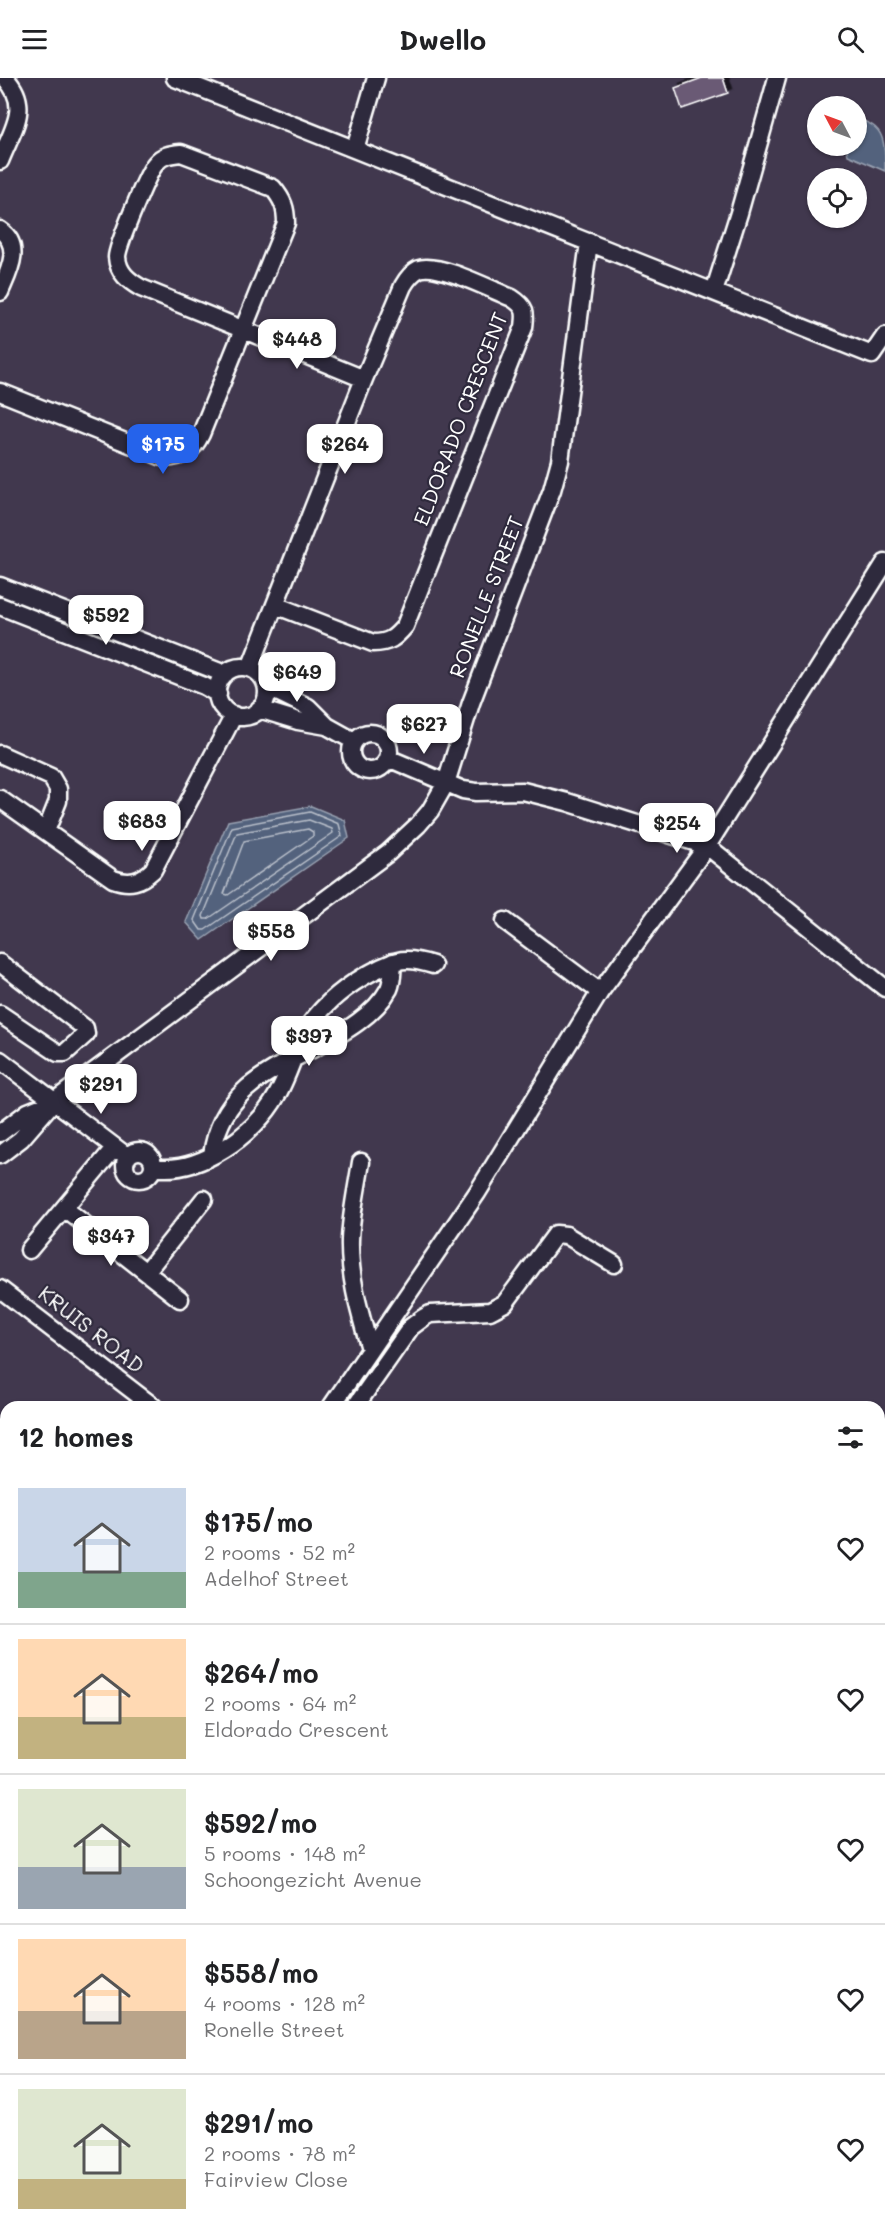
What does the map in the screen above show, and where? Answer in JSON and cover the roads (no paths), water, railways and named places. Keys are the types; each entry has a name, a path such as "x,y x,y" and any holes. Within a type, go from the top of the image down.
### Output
{"street":[{"path":"0,161 19,111 17,94 5,78"},
{"path":"175,78 879,358 885,336"},
{"path":"355,149 376,78"},
{"path":"714,292 777,78"},
{"path":"0,392 165,458 176,458 187,453 196,444 243,330 286,223 286,209 273,188 180,153 168,154 156,163 147,178 117,255 120,268 129,282 141,288 243,330 364,379"},
{"path":"0,230 7,235 13,248 11,266 0,292"},
{"name":"RONELLE STREET","path":"0,1155 21,1139 53,1102 388,854 418,825 434,805 446,783 471,703 552,490 560,461 589,242"},
{"name":"ELDORADO CRESCENT","path":"250,668 274,606 364,379 403,286 410,275 419,269 431,268 450,273 519,303 526,312 524,327 405,626 386,643 372,643 274,606"},
{"path":"335,1401 477,1193 600,992 707,846 885,563"},
{"path":"0,586 225,674"},
{"path":"0,606 204,686 218,694"},
{"path":"234,668 250,668 263,677 267,687 266,699 259,710 248,716 234,715 224,709 218,694 218,685 225,674 234,668"},
{"path":"267,687 308,707 327,726 354,741"},
{"path":"259,710 327,726"},
{"path":"0,799 113,879 133,883 153,870 234,715"},
{"path":"367,733 379,735 388,745 388,758 376,770 359,768 352,758 354,741 367,733"},
{"path":"0,754 51,777 55,783 58,789 58,801 46,831"},
{"path":"388,758 463,790 523,791 567,801 707,846 885,988"},
{"path":"505,921 600,992"},
{"path":"0,1060 121,1152 144,1152 151,1158 153,1167 164,1169 193,1164 225,1149 262,1116 277,1096 302,1036 326,1005 349,985 393,962 415,959 433,965"},
{"path":"212,1155 218,1128 234,1101 249,1086 294,1056 341,1035 365,1017 388,990 392,981 393,962"},
{"path":"0,963 85,1028 86,1034 65,1053 58,1053 0,1014"},
{"name":"RONELLE STREET","path":"0,1133 28,1112 53,1102"},
{"path":"29,1250 64,1208 121,1152"},
{"path":"361,1162 352,1218 351,1265 356,1300 370,1349"},
{"path":"146,1272 204,1199"},
{"path":"64,1208 180,1299"},
{"path":"359,1401 411,1327 430,1314 490,1311 505,1304 556,1234 566,1234 614,1264"},
{"name":"KRUIS ROAD","path":"0,1289 146,1401"}],"water":[{"path":"867,123 882,136 885,171 850,156 867,156"},
{"path":"311,806 345,820 349,838 202,940 186,922 228,821"}]}
